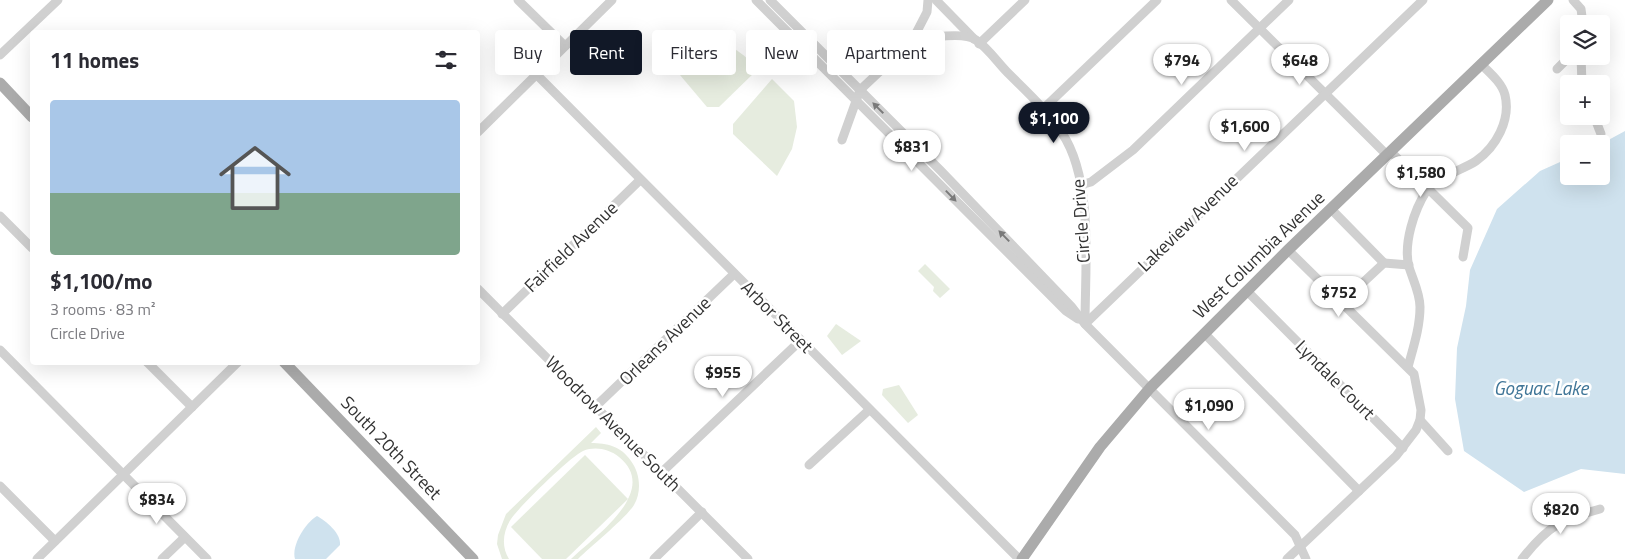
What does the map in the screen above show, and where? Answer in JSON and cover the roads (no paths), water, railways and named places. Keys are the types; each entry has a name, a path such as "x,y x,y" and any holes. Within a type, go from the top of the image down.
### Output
{"main road":[{"name":"West Columbia Avenue","path":"1020,559 1100,447 1150,388 1288,250 1548,0"},
{"path":"0,83 30,115"},
{"name":"South 20th Street","path":"287,365 473,559"}],"street":[{"path":"0,55 58,0"},
{"path":"518,0 564,46"},
{"path":"560,50 612,0"},
{"path":"756,0 858,94"},
{"path":"770,0 1066,311 1084,324 1150,388 1295,535 1306,559"},
{"path":"918,30 927,12 928,0"},
{"name":"Circle Drive","path":"936,0 1043,109 1062,133 1073,156 1080,185 1083,211 1084,324"},
{"path":"945,36 978,42 1025,0"},
{"path":"1043,109 1157,0"},
{"path":"1231,0 1324,93 1428,188 1468,228 1463,257"},
{"path":"1080,185 1091,182 1133,150 1289,0"},
{"name":"Lakeview Avenue","path":"1084,324 1423,0"},
{"path":"1573,0 1581,9 1582,15"},
{"path":"1408,367 1418,330 1420,306 1409,265 1409,239 1414,221 1428,188 1475,162 1488,151 1498,137 1505,122 1505,94 1482,64"},
{"path":"1557,69 1561,65"},
{"path":"480,130 535,75"},
{"name":"Arbor Street","path":"537,75 800,341 1020,559"},
{"path":"842,140 858,94 877,75"},
{"path":"1598,125 1601,134"},
{"name":"Fairfield Avenue","path":"502,314 640,180"},
{"path":"1331,209 1384,263 1409,265"},
{"path":"0,216 30,246"},
{"path":"1287,559 1403,448 1420,420 1417,380 1408,367 1288,250"},
{"path":"1341,303 1384,263"},
{"name":"Orleans Avenue","path":"595,407 734,274"},
{"name":"Lyndale Court","path":"1247,291 1403,448"},
{"name":"Woodrow Avenue South","path":"480,292 748,559"},
{"path":"1204,333 1359,491"},
{"path":"662,472 800,341"},
{"path":"0,350 207,559"},
{"path":"150,365 192,407"},
{"path":"36,559 235,365"},
{"path":"809,465 869,410"},
{"path":"1420,420 1448,451"},
{"path":"0,486 55,541"},
{"path":"1522,559 1553,526 1570,517 1600,509"},
{"path":"654,559 702,512"},
{"path":"162,559 185,537"}],"water":[{"name":"Goguac Lake","path":"1625,131 1625,474 1581,469 1524,492 1464,451 1455,399 1457,348 1466,306 1470,270 1497,209 1540,171 1560,162 1560,185 1610,185 1610,139"},
{"path":"317,516 336,532 340,545 326,559 295,559 295,548 300,535 312,519"}]}
